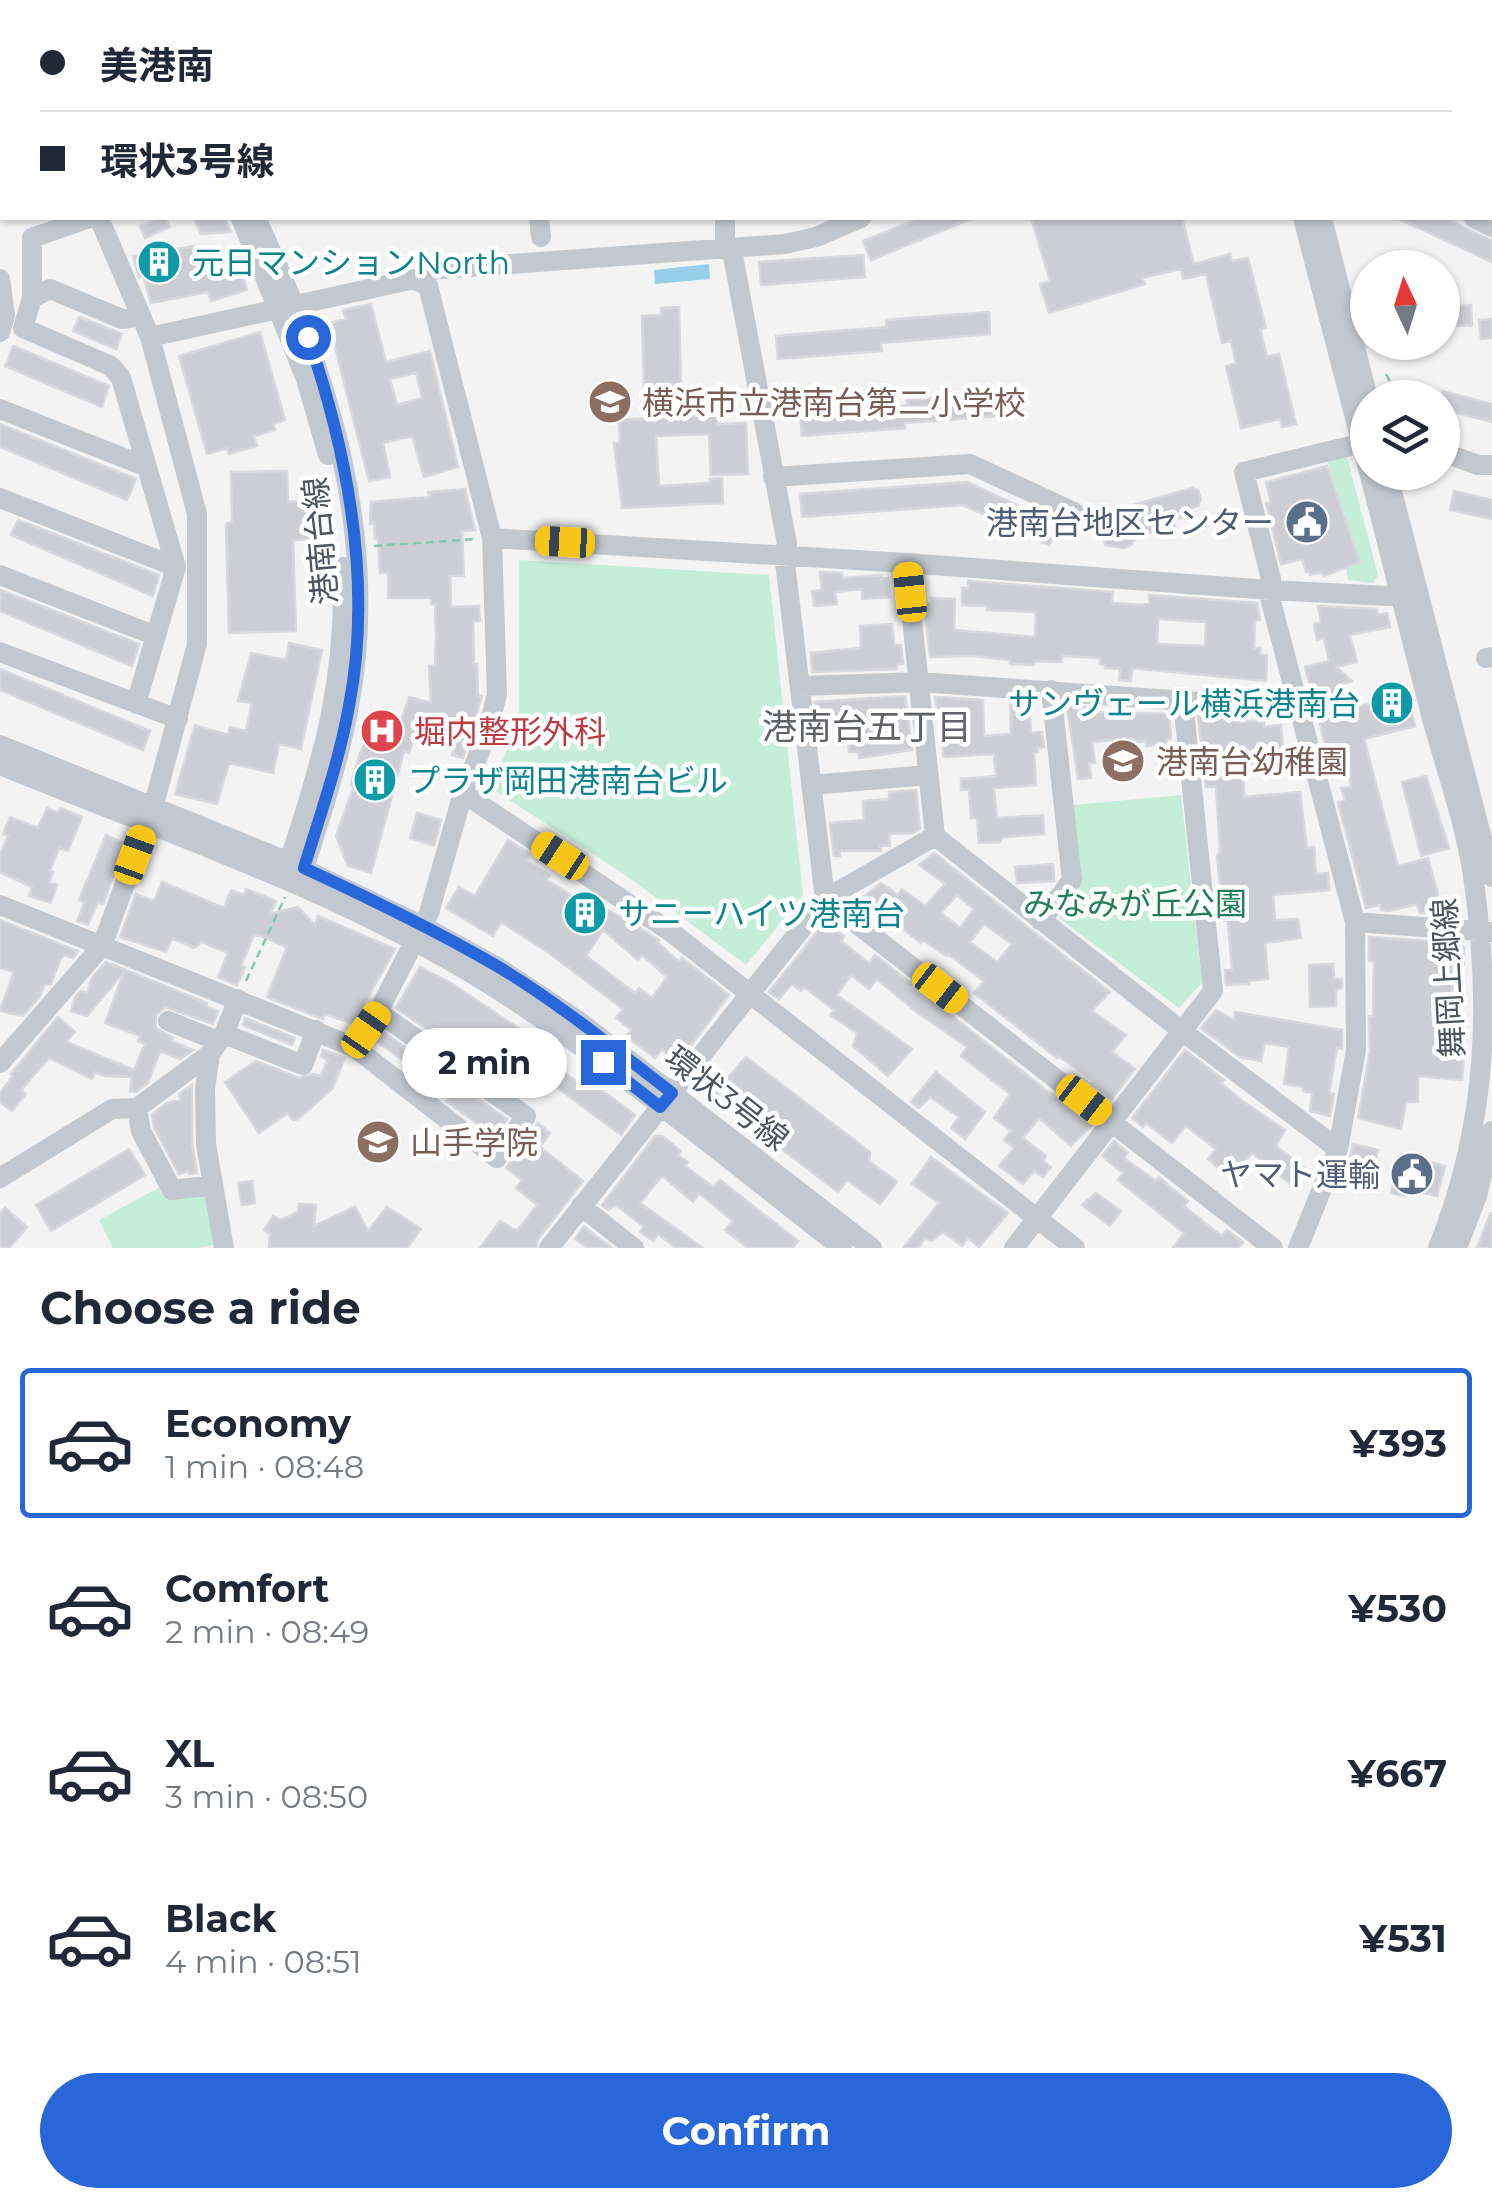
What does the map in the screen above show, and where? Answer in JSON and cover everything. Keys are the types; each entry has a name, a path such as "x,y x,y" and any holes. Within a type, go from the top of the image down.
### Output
{"street":[{"path":"83,220 32,238 32,298 23,328 111,366 121,378 176,568 136,704"},
{"path":"0,1063 102,946 150,816 197,644 197,514 150,337 100,220"},
{"name":"港南台線","path":"242,220 319,370 344,467 354,539 358,603 350,702 338,760 295,871"},
{"name":"港南台線","path":"257,220 288,305"},
{"path":"725,220 725,247 732,256 787,544 784,554 824,899 1272,1248"},
{"path":"422,282 429,270 784,244 816,238 856,220"},
{"name":"舞岡上郷線","path":"1304,220 1350,400"},
{"path":"1323,220 1363,380"},
{"path":"0,278 5,316 0,332"},
{"path":"150,337 414,279 428,286 492,538 497,694 488,734 463,793 419,934 378,1012 354,1047"},
{"path":"32,298 50,290 122,319 142,316"},
{"path":"0,409 147,467"},
{"path":"1298,1248 1338,1149 1356,1050 1354,922 1298,709 1244,472 1350,446"},
{"path":"1460,458 1492,466"},
{"path":"774,477 970,464 1074,512"},
{"name":"舞岡上郷線","path":"1374,490 1492,877"},
{"name":"舞岡上郷線","path":"1390,490 1408,594 1487,932 1489,1013 1482,1083 1464,1174 1438,1248"},
{"path":"0,498 176,568"},
{"path":"492,538 1408,594"},
{"path":"906,562 935,836 1338,1149"},
{"path":"0,575 156,636"},
{"path":"0,652 178,720"},
{"path":"801,686 919,682 1298,709"},
{"path":"1041,921 1072,880 1051,690"},
{"path":"1014,1248 1213,991 1184,701"},
{"name":"環状3号線","path":"0,745 150,816"},
{"name":"環状3号線","path":"0,765 295,871 419,934 499,968 561,1009 842,1248"},
{"path":"811,785 928,775"},
{"path":"463,793 593,877 752,993 1075,1248"},
{"path":"549,1248 824,899 935,836"},
{"path":"0,904 354,1047 497,1158 526,1116 378,1012"},
{"path":"1354,922 1487,932"},
{"path":"224,1248 213,1185 205,1089 217,1043 238,999"},
{"path":"168,1021 217,1043 303,1065 316,1030"},
{"path":"0,1030 21,1038"},
{"path":"0,1178 112,1109 137,1108 217,1043"},
{"name":"環状3号線","path":"666,1100 872,1248"},
{"path":"137,1108 142,1131 172,1190 213,1185"},
{"path":"1458,1248 1484,1199 1492,1131"},
{"path":"580,1206 634,1248"}],"path":[{"path":"1386,374 1389,380"},
{"path":"368,547 492,538"},
{"path":"238,999 295,871"}],"green space":[{"path":"1346,453 1350,490 1356,490 1378,575 1373,583 1348,580 1346,567 1361,562 1326,458"},
{"path":"519,560 769,575 803,895 746,965 624,874 492,789 519,717"},
{"name":"みなみが丘公園","path":"1181,795 1202,983 1179,1008 1059,918 1080,885 1073,805"},
{"path":"162,1186 208,1191 217,1244 199,1248 113,1248 99,1220"}],"water":[{"path":"709,264 710,279 655,284 654,270"}],"building":[{"path":"166,220 170,227 145,238 140,226"},
{"path":"195,220 225,220 231,232 201,234"},
{"path":"915,220 968,220 871,260 863,241"},
{"path":"1032,220 1183,220 1194,264 1230,254 1232,261 1248,258 1266,328 1260,329 1267,357 1279,354 1296,424 1282,427 1280,419 1241,428 1226,366 1236,363 1231,341 1222,343 1206,274 1183,279 1181,269 1141,278 1145,284 1049,313 1040,284 1050,281"},
{"path":"1401,220 1449,220 1492,241 1492,262"},
{"path":"195,246 205,267 236,255 247,290 211,301 208,292 151,303 133,256"},
{"path":"863,255 865,277 761,285 759,262"},
{"path":"371,304 386,362 430,351 458,467 424,477 412,436 383,443 390,477 369,481 329,323 346,319 343,310","holes":["416,373 422,398 397,405 390,379"]},
{"path":"1471,305 1472,325 1460,326 1460,306"},
{"path":"679,307 681,385 644,386 642,316 661,315 661,308"},
{"path":"989,312 990,334 881,343 882,351 778,359 776,336 887,327 886,320"},
{"path":"79,317 122,334 116,349 73,331"},
{"path":"1492,319 1492,338 1481,339 1479,320"},
{"path":"260,332 285,420 273,424 275,430 254,436 257,446 229,454 227,448 207,454 179,356"},
{"path":"13,346 109,386 102,407 5,366"},
{"path":"1009,393 1011,415 802,436 800,414 908,405 907,400"},
{"path":"1460,396 1492,404 1492,422 1460,414"},
{"path":"718,415 718,424 746,423 748,474 711,475 709,434 656,436 659,486 710,483 710,479 722,478 723,503 622,508 614,443 620,443 619,420"},
{"path":"0,424 136,479 127,500 0,447"},
{"path":"1327,466 1360,562 1324,576 1321,572 1310,575 1302,559 1281,564 1266,503 1271,502 1266,482"},
{"path":"287,471 288,502 307,501 308,507 312,507 313,539 293,540 296,631 229,633 226,524 232,522 231,472"},
{"path":"967,482 1059,525 1049,545 963,505 802,517 800,494"},
{"path":"1192,488 1201,499 1198,506 1182,511 1184,517 1174,520 1175,527 1137,536 1124,548 1105,545 1098,515"},
{"path":"465,489 475,530 462,531 464,576 450,576 451,607 479,606 480,621 473,621 474,664 478,696 482,696 463,758 452,755 454,747 449,746 450,740 417,731 409,753 404,751 371,873 348,866 336,836 354,786 351,785 359,756 376,716 400,724 409,697 431,703 429,666 435,666 436,637 435,604 431,604 431,598 388,598 388,572 380,573 378,538 375,539 374,523 370,524 371,502 430,497 428,492"},
{"path":"1454,491 1492,500 1492,519 1450,510"},
{"path":"18,520 159,575 153,596 11,535"},
{"path":"820,572 842,573 843,578 882,575 882,579 888,578 890,597 862,599 862,589 835,592 837,604 814,606 812,591 822,590"},
{"path":"968,581 1113,592 1112,603 1143,605 1149,603 1149,595 1257,603 1260,620 1255,620 1254,648 1260,648 1260,655 1267,655 1266,681 1132,668 1131,681 1119,680 1120,669 1105,668 1100,658 1062,656 1061,662 1035,661 1034,665 974,656 930,657 924,603 931,603 931,598 955,599 954,630 1035,637 1036,612 962,605 962,588 968,588","holes":["1158,619 1206,622 1205,646 1157,644"]},
{"path":"0,590 139,644 132,666 0,611"},
{"path":"1318,606 1387,613 1390,627 1350,635 1357,662 1336,667 1352,681 1342,684 1348,709 1407,695 1415,726 1364,739 1398,866 1428,858 1443,913 1420,913 1417,904 1389,911 1381,910 1380,905 1366,908 1338,802 1345,800 1341,788 1351,787 1349,766 1331,767 1305,667 1329,661 1324,638 1317,640 1314,624 1321,622"},
{"path":"892,624 894,645 901,645 903,664 897,664 897,669 812,672 811,653 861,648 860,626"},
{"path":"289,643 322,650 301,749 279,744 273,773 229,763 217,804 175,794 195,725 228,735 230,727 246,731 252,703 238,701 251,653 286,660"},
{"path":"0,669 150,731 143,750 0,690"},
{"path":"905,696 912,750 859,758 859,752 849,752 848,724 818,727 815,702"},
{"path":"935,697 983,700 984,736 1011,734 1010,702 1029,704 1031,733 1042,732 1044,747 1034,753 1036,785 994,788 997,818 1043,815 1044,834 979,843 977,818 971,818 969,789 961,790 961,779 996,776 994,754 944,757"},
{"path":"1067,706 1096,708 1096,712 1169,714 1171,738 1167,744 1146,746 1146,741 1136,742 1133,738 1092,742 1095,763 1089,763 1091,778 1078,779"},
{"path":"1198,716 1239,722 1263,720 1264,727 1281,725 1285,771 1243,774 1244,797 1300,792 1307,848 1314,847 1316,874 1328,873 1329,890 1273,895 1275,920 1298,919 1301,938 1265,943 1268,979 1249,984 1226,985 1225,970 1232,970 1228,924 1227,920 1221,921 1216,787 1206,787"},
{"path":"1426,776 1449,848 1421,856 1402,782"},
{"path":"916,790 920,829 889,834 890,846 880,846 881,851 840,851 840,856 834,856 830,823 864,820 863,801 889,799 889,792"},
{"path":"47,808 58,813 61,808 82,817 68,851 59,848 50,870 53,872 49,883 57,885 51,903 29,896 32,887 0,872 0,854 8,836 3,834 10,817 38,828"},
{"path":"417,813 441,820 434,846 410,838"},
{"path":"106,835 125,844 103,904 98,902 88,925 77,921 85,902 79,900"},
{"path":"508,840 530,854 526,861 550,875 547,880 598,912 601,906 659,940 679,962 682,958 729,995 677,1064 662,1049 655,1058 626,1036 631,1030 616,1018 623,1009 549,953 501,922 493,936 446,908 459,887 475,896","holes":["603,930 638,960 642,955 667,977 652,998 639,988 635,993 586,956"]},
{"path":"934,853 1110,992 1092,1011 1126,1035 1112,1052 1135,1069 1112,1099 1094,1081 1057,1058 974,993 984,981 948,954 923,940 921,943 862,898 881,883 898,895 902,889 925,906 945,884 919,865","holes":["957,895 974,909 960,928 941,913","984,924 1012,944 997,962 970,942"]},
{"path":"1053,864 1054,881 1017,883 1015,867"},
{"path":"162,882 224,908 231,890 244,895 246,889 276,901 270,914 298,907 315,925 318,916 395,949 353,1024 325,1014 323,1019 267,997 287,947 261,936 254,935 237,985 218,977 228,953 202,942 194,948 172,938 166,952 120,937 136,894 154,901"},
{"path":"0,920 78,951 73,958 64,955 51,984 45,985 23,1016 0,1011 14,972 0,968"},
{"path":"825,922 869,963 875,955 912,984 910,987 931,999 1091,1126 1071,1146 1039,1118 1023,1138 1046,1156 1043,1161 1051,1167 1043,1177 1034,1171 1023,1184 999,1166 1014,1148 1004,1140 1011,1131 994,1118 1010,1094 961,1056 967,1047 877,979 869,989 851,975 837,995 912,1049 888,1076 853,1046 857,1033 830,1015 834,1010 804,987 801,991 792,984 779,999 769,992"},
{"path":"1369,937 1459,943 1464,947 1464,965 1453,965 1451,1027 1440,1027 1440,1054 1464,1056 1462,1080 1418,1076 1418,1102 1406,1102 1401,1129 1358,1118 1370,1052 1369,1016 1373,1016 1374,961 1369,961"},
{"path":"106,962 207,1003 205,1006 218,1011 213,1024 165,1007 156,1015 156,1028 173,1038 171,1041 193,1050 180,1059 160,1051 148,1083 136,1092 130,1091 132,1077 95,1072 92,1079 49,1058 21,1090 26,1094 12,1111 0,1102 0,1093 58,1017 75,1032 66,1042 134,1070 145,1044 138,1041 140,1036 105,1023 124,972 87,1016 71,1011 75,997 81,991 87,993 92,978"},
{"path":"1333,964 1334,979 1342,979 1342,988 1336,990 1336,1006 1310,1007 1309,965"},
{"path":"420,967 451,983 557,1054 548,1067 498,1029 482,1052 499,1064 492,1074 396,1008"},
{"path":"1216,1010 1234,1020 1235,1012 1342,1030 1342,1049 1337,1048 1329,1093 1334,1094 1330,1116 1310,1111 1312,1093 1284,1084 1289,1047 1265,1043 1261,1061 1240,1057 1201,1028"},
{"path":"245,1018 295,1038 292,1045 243,1025"},
{"path":"382,1031 507,1119 495,1137 446,1101 448,1098 432,1087 434,1083 375,1040"},
{"path":"323,1050 345,1058 332,1089 298,1119 293,1120 288,1113 259,1133 225,1082 256,1061 299,1078 321,1076 328,1059 321,1057"},
{"path":"1185,1050 1224,1080 1221,1083 1241,1100 1285,1130 1276,1146 1307,1170 1294,1187 1252,1153 1233,1177 1225,1174 1208,1159 1216,1149 1186,1126 1172,1143 1146,1123 1143,1127 1132,1118"},
{"path":"746,1057 870,1152 869,1161 897,1182 880,1204 847,1180 838,1192 712,1096"},
{"path":"558,1068 582,1085 587,1079 635,1115 621,1135 548,1081"},
{"path":"936,1072 985,1112 965,1139 951,1128 959,1117 930,1097 919,1108 911,1102"},
{"path":"192,1085 192,1144 197,1173 179,1174 154,1127 152,1114 167,1103 180,1100 179,1094"},
{"path":"538,1123 550,1133 540,1147 583,1181 538,1239 536,1248 480,1248 500,1221 517,1231 537,1205 516,1188 522,1180 506,1168"},
{"path":"655,1136 662,1136 681,1151 678,1155 688,1162 685,1166 713,1187 720,1180 798,1241 792,1248 748,1248 725,1230 733,1221 699,1193 693,1202 662,1176 640,1203 703,1248 676,1248 658,1234 653,1241 640,1232 644,1227 616,1205 608,1210 602,1205"},
{"path":"1114,1141 1128,1153 1124,1158 1156,1181 1159,1177 1188,1201 1184,1206 1215,1231 1222,1236 1227,1230 1243,1242 1238,1248 1173,1248 1184,1233 1118,1180 1123,1173 1102,1156"},
{"path":"1353,1144 1378,1150 1371,1176 1347,1169"},
{"path":"129,1149 145,1175 51,1231 36,1205"},
{"path":"1401,1154 1445,1166 1437,1196 1406,1188 1404,1196 1391,1193"},
{"path":"931,1157 1008,1213 979,1247 968,1238 962,1246 943,1232 932,1241 925,1238 918,1248 903,1248 939,1203 912,1184"},
{"path":"252,1181 255,1203 242,1205 238,1183"},
{"path":"1096,1193 1121,1211 1110,1226 1082,1205"},
{"path":"299,1204 316,1205 314,1226 355,1207 368,1231 387,1207 421,1229 407,1248 269,1248 270,1234 264,1230 273,1216 281,1220 298,1212"},
{"path":"5,1208 27,1227 9,1248 0,1248 0,1214"},
{"path":"1491,1212 1492,1248 1477,1248"},
{"path":"584,1226 612,1248 588,1248 575,1239"}],"place":[{"name":"元日マンションNorth","path":"159,262"},
{"name":"横浜市立港南台第二小学校","path":"610,402"},
{"name":"港南台地区センター","path":"1307,522"},
{"name":"サンヴェール横浜港南台","path":"1392,703"},
{"name":"堀内整形外科","path":"382,731"},
{"name":"港南台幼稚園","path":"1123,761"},
{"name":"プラザ岡田港南台ビル","path":"375,780"},
{"name":"サニーハイツ港南台","path":"585,913"},
{"name":"山手学院","path":"378,1142"},
{"name":"ヤマト運輸","path":"1412,1174"}],"district":[{"name":"港南台五丁目","path":"867,726"}],"route":[{"path":"308,337 344,467 352,512 358,603 350,702 338,760 304,868 499,968 672,1093 660,1107 603,1062"}]}
